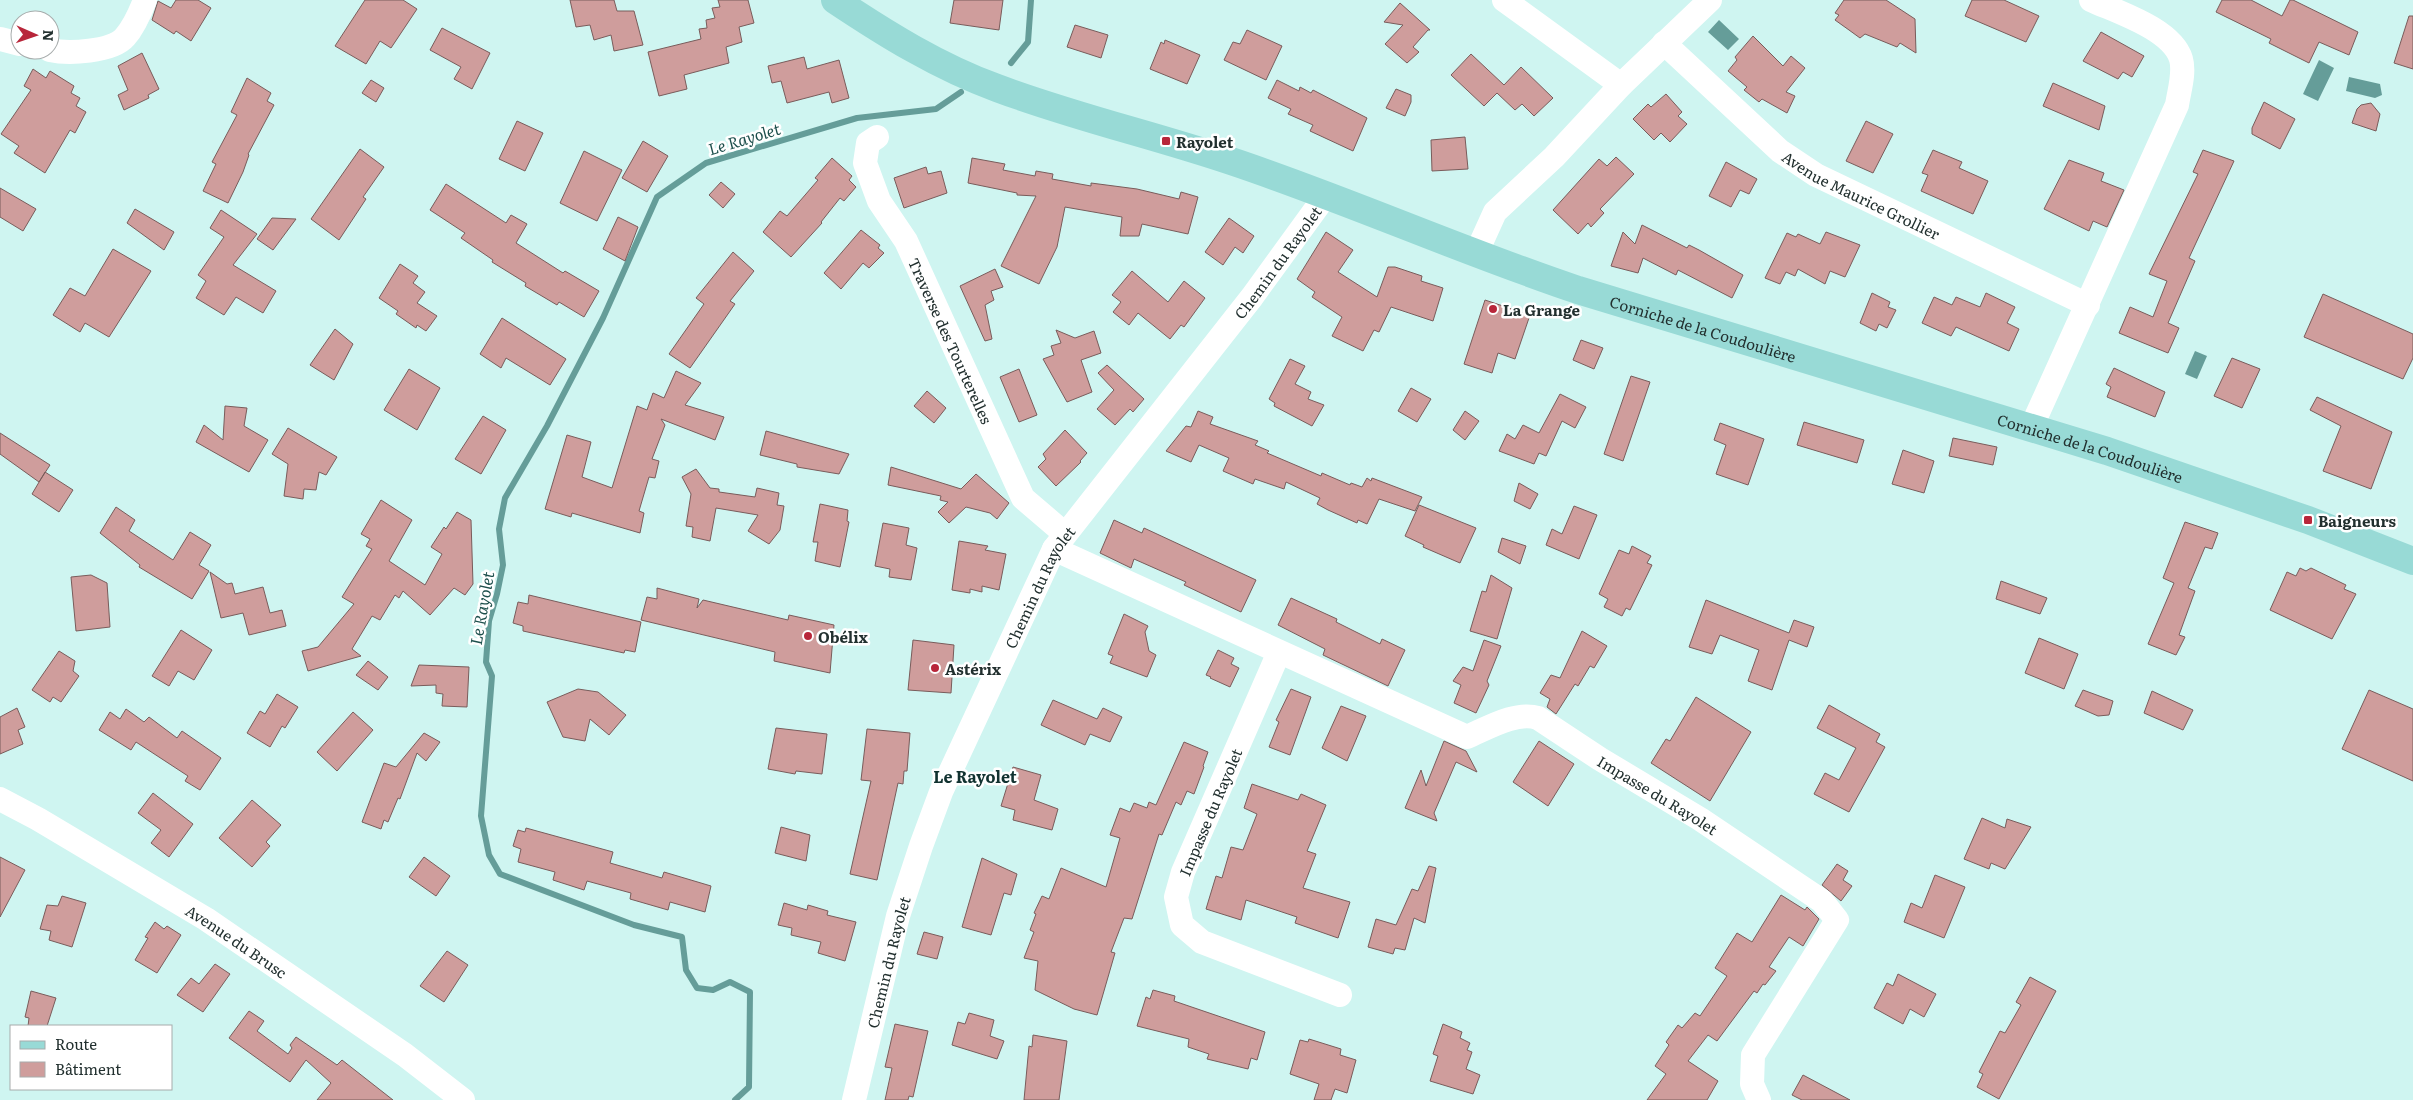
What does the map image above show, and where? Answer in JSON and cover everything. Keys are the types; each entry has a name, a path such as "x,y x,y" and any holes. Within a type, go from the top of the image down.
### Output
{"main road":[{"name":"Corniche de la Coudoulière","path":"835,0 917,51 996,88 1231,161 1326,195 1476,254 1578,290 2107,451 2308,520 2413,561"}],"street":[{"path":"60,52 102,49 124,39 146,0"},
{"path":"1504,0 1621,85"},
{"path":"1476,254 1495,212 1554,157 1621,85 1710,0"},
{"path":"2031,428 2177,105 2181,80 2181,58 2170,42 2154,29 2091,0"},
{"name":"Avenue Maurice Grollier","path":"1664,43 1780,151 1816,175 2088,304"},
{"name":"Traverse des Tourterelles","path":"877,137 868,143 865,163 879,201 906,241 1023,498 1060,541"},
{"name":"Chemin du Rayolet","path":"854,1100 898,916 921,846 941,792 1060,541 1252,297 1326,195"},
{"name":"Impasse du Rayolet","path":"1060,541 1279,652 1467,737 1511,719 1528,715 1538,718 1600,759 1700,820 1822,900 1837,920 1753,1055 1752,1084 1759,1100"},
{"name":"Impasse du Rayolet","path":"1279,652 1183,872 1176,897 1182,925 1202,942 1340,995"},
{"name":"Avenue du Brusc","path":"0,799 38,819 206,919 405,1055 464,1100"}],"water":[{"path":"1719,20 1739,39 1728,50 1708,32"},
{"path":"2319,60 2334,68 2318,101 2303,94"},
{"path":"2349,77 2380,84 2382,95 2375,98 2346,91"},
{"path":"2195,351 2207,356 2197,379 2185,374"}],"building":[{"path":"176,0 198,0 211,8 191,41 176,31 174,34 152,20 158,1 171,8"},
{"path":"365,0 403,0 417,9 391,48 380,41 366,64 335,46"},
{"path":"570,0 614,0 617,11 634,11 643,45 614,51 611,35 594,40 590,25 576,27"},
{"path":"718,0 748,0 754,23 739,27 742,42 726,47 729,63 684,75 687,89 659,96 648,52 701,39 699,29 707,28 706,20 715,18 712,8 720,7"},
{"path":"954,0 1003,0 999,30 950,23"},
{"path":"1844,0 1886,0 1915,19 1916,53 1900,43 1897,47 1865,34 1860,38 1835,20 1839,15 1835,13"},
{"path":"1972,0 2004,0 2039,16 2026,42 1965,16"},
{"path":"2222,0 2251,0 2282,16 2290,0 2293,0 2358,32 2349,55 2319,42 2309,63 2269,43 2271,39 2216,12"},
{"path":"1400,3 1430,30 1413,47 1419,52 1407,63 1385,44 1403,25 1384,22"},
{"path":"2409,16 2413,16 2413,69 2394,63"},
{"path":"1075,25 1108,35 1101,58 1067,47"},
{"path":"442,28 490,53 472,89 454,79 461,67 430,50"},
{"path":"1247,30 1282,46 1266,80 1224,60 1233,42 1240,44"},
{"path":"2101,32 2144,56 2132,77 2123,72 2118,79 2083,61"},
{"path":"1753,36 1783,66 1791,56 1805,68 1786,92 1795,96 1787,113 1762,99 1759,102 1744,90 1747,87 1728,71 1737,60 1735,57"},
{"path":"1165,40 1200,55 1187,84 1150,69 1161,42 1164,44"},
{"path":"142,53 159,89 148,95 149,98 124,110 118,95 128,90 118,66"},
{"path":"1471,54 1504,85 1521,67 1553,98 1534,116 1522,104 1515,110 1497,93 1484,106 1451,75"},
{"path":"804,57 807,69 839,60 849,98 832,103 829,92 787,103 781,81 772,83 768,66"},
{"path":"33,69 46,78 50,71 74,86 71,93 80,98 76,106 86,112 75,133 70,130 45,173 14,153 19,146 1,134 31,90 24,86"},
{"path":"247,78 271,93 267,101 274,105 248,154 243,172 228,203 203,191 216,164 212,162 237,115 231,112"},
{"path":"371,80 384,88 376,102 362,93"},
{"path":"1277,80 1299,91 1300,87 1311,93 1313,90 1367,118 1353,151 1310,131 1313,125 1288,114 1291,109 1268,98"},
{"path":"2053,83 2105,106 2099,130 2043,106"},
{"path":"1396,89 1411,95 1411,102 1405,116 1386,108"},
{"path":"1666,94 1682,112 1678,116 1687,124 1670,142 1661,133 1654,140 1633,119 1648,104 1651,107"},
{"path":"2264,102 2295,119 2280,149 2252,134 2252,128"},
{"path":"2371,103 2380,114 2376,131 2352,123 2357,109 2361,105"},
{"path":"517,121 543,133 525,171 499,159"},
{"path":"1866,121 1893,134 1873,173 1846,161"},
{"path":"1465,137 1468,169 1432,171 1431,140"},
{"path":"643,141 668,156 647,192 622,178"},
{"path":"360,149 384,167 363,197 366,199 339,240 311,219"},
{"path":"1933,150 1962,162 1959,168 1988,181 1973,214 1921,191 1928,175 1922,173"},
{"path":"2203,150 2234,161 2189,258 2195,261 2168,323 2179,328 2168,353 2119,333 2130,307 2153,317 2167,281 2149,274 2198,174 2193,172"},
{"path":"584,151 622,170 597,221 560,203"},
{"path":"1616,157 1634,174 1600,209 1604,213 1591,227 1588,223 1578,234 1553,210 1599,159 1607,166"},
{"path":"832,158 852,176 849,180 856,187 844,201 840,198 822,223 791,257 763,232 780,211 787,216 818,180 815,178"},
{"path":"972,158 1005,164 1003,170 1035,176 1036,171 1053,174 1052,179 1091,186 1091,183 1137,189 1179,199 1181,192 1198,197 1188,234 1142,224 1139,236 1120,236 1122,217 1065,207 1057,247 1039,284 1001,266 1036,196 1017,195 1017,193 968,183"},
{"path":"2069,160 2104,173 2101,181 2124,190 2107,227 2093,221 2089,231 2044,209"},
{"path":"1726,162 1757,179 1749,194 1740,190 1731,207 1709,196"},
{"path":"926,167 928,174 941,171 947,193 904,208 894,178"},
{"path":"721,182 735,194 723,208 709,195"},
{"path":"446,184 506,223 511,215 527,224 516,243 563,273 565,271 599,291 584,317 559,302 557,305 525,286 526,283 492,262 493,260 461,238 465,233 430,210"},
{"path":"0,188 36,209 23,231 0,217"},
{"path":"135,209 174,232 164,250 127,223"},
{"path":"221,210 257,234 233,265 276,291 263,313 236,297 224,315 196,298 206,281 198,275 224,237 210,228"},
{"path":"618,217 638,227 625,261 603,249"},
{"path":"272,218 296,219 273,250 257,239"},
{"path":"1229,218 1254,236 1243,253 1235,247 1223,265 1205,252"},
{"path":"1642,225 1687,248 1689,245 1743,275 1732,298 1678,270 1676,275 1643,258 1638,273 1611,266 1623,232 1635,244"},
{"path":"861,230 880,245 878,248 884,253 869,268 863,263 841,289 824,273"},
{"path":"1326,232 1353,250 1338,272 1377,297 1388,267 1395,267 1422,276 1421,281 1443,288 1433,321 1391,307 1379,332 1374,330 1363,351 1332,336 1342,317 1312,297 1315,292 1297,279"},
{"path":"1826,232 1860,245 1845,277 1830,271 1825,284 1798,269 1795,276 1786,272 1780,284 1765,278 1787,233 1796,237 1798,234 1820,244"},
{"path":"113,249 151,271 109,337 85,323 80,332 53,315 70,288 85,296"},
{"path":"733,252 754,271 730,301 735,304 690,368 669,354 704,304 696,298"},
{"path":"400,264 418,276 413,283 425,292 417,303 437,316 426,331 417,325 416,328 396,314 398,311 379,298"},
{"path":"995,269 1003,287 991,291 994,300 985,305 992,339 985,341 960,286"},
{"path":"1132,271 1168,302 1184,281 1205,298 1184,327 1181,325 1170,339 1138,313 1129,325 1113,312 1121,302 1112,295"},
{"path":"1872,293 1890,302 1888,307 1896,310 1887,328 1879,324 1876,331 1860,323"},
{"path":"1986,293 2015,307 2007,323 2019,329 2009,351 1956,327 1951,336 1922,323 1934,297 1952,305 1956,297 1980,307"},
{"path":"2323,294 2413,334 2413,358 2403,379 2304,337"},
{"path":"1485,300 1530,315 1515,359 1498,353 1492,373 1464,364"},
{"path":"502,318 566,359 550,385 506,358 501,368 480,354"},
{"path":"335,329 353,344 334,380 310,365"},
{"path":"1056,330 1075,338 1094,331 1101,353 1081,360 1092,392 1067,402 1043,359 1054,355 1051,346 1061,343"},
{"path":"1581,340 1603,348 1594,369 1573,360"},
{"path":"2232,358 2260,369 2242,408 2214,396"},
{"path":"1290,359 1305,366 1295,384 1311,392 1308,399 1324,405 1312,426 1274,406 1275,403 1269,399"},
{"path":"1107,365 1144,399 1133,412 1130,409 1115,425 1097,409 1114,390 1098,373"},
{"path":"2114,368 2165,392 2155,417 2107,397 2111,387 2106,384"},
{"path":"409,369 440,388 417,430 384,410"},
{"path":"1019,369 1037,415 1019,422 1000,377"},
{"path":"676,371 701,383 685,405 724,417 715,440 661,419 665,425 652,459 659,461 655,478 649,477 639,511 644,513 640,533 572,513 571,517 545,509 567,435 591,442 582,477 612,488 637,406 647,410 653,393 664,398"},
{"path":"1631,376 1650,382 1623,461 1604,454"},
{"path":"1411,388 1431,399 1417,422 1398,411"},
{"path":"927,391 946,408 934,423 914,406"},
{"path":"1560,394 1586,407 1575,428 1562,421 1546,456 1539,453 1534,464 1499,451 1507,434 1515,439 1523,425 1539,433"},
{"path":"2317,397 2392,432 2371,489 2323,471 2341,426 2310,410"},
{"path":"225,406 247,408 244,426 268,440 249,472 196,442 204,425 223,440"},
{"path":"1198,411 1213,417 1210,424 1258,441 1255,445 1269,451 1267,453 1321,476 1322,473 1350,485 1351,483 1362,487 1367,478 1371,481 1372,478 1422,497 1415,511 1379,499 1367,524 1358,520 1357,523 1317,504 1320,498 1286,482 1284,489 1255,479 1253,484 1223,471 1229,458 1199,445 1191,462 1166,451 1186,426 1191,427"},
{"path":"1465,411 1479,421 1465,440 1453,430"},
{"path":"483,416 506,430 481,474 455,459"},
{"path":"1804,422 1864,440 1857,463 1797,445"},
{"path":"1720,423 1764,439 1748,485 1716,474 1726,445 1714,440"},
{"path":"288,428 337,457 326,475 319,472 316,490 304,489 303,499 284,496 288,464 272,454"},
{"path":"1065,430 1087,453 1081,462 1056,486 1038,467 1046,459 1043,454"},
{"path":"766,431 849,454 839,474 797,467 797,464 760,455"},
{"path":"0,433 50,465 39,482 0,454"},
{"path":"1953,438 1997,447 1993,465 1949,456"},
{"path":"1903,450 1934,461 1924,493 1892,484"},
{"path":"891,467 961,489 976,474 1009,503 997,519 990,513 966,507 949,523 938,512 948,502 940,500 941,496 888,485"},
{"path":"696,469 710,488 719,489 719,492 755,497 757,488 779,493 777,505 784,506 780,530 769,544 748,531 758,515 716,508 710,541 692,537 693,527 686,526 691,494 682,477"},
{"path":"45,472 73,490 59,512 32,494"},
{"path":"1519,483 1538,494 1530,509 1514,501"},
{"path":"381,500 412,520 389,561 425,585 442,554 431,547 444,527 446,529 457,512 471,520 473,584 465,595 454,588 430,615 403,591 399,598 395,595 380,620 372,616 352,649 361,656 308,671 302,651 318,647 354,604 342,597 372,549 366,546 370,539 361,534"},
{"path":"820,504 848,510 847,521 849,522 840,567 815,561 818,542 813,542"},
{"path":"1419,505 1476,528 1460,563 1423,547 1424,545 1405,536"},
{"path":"1574,506 1597,515 1579,559 1546,545 1552,529 1562,534"},
{"path":"116,507 135,520 129,531 173,560 190,532 211,545 199,565 209,571 192,599 139,567 140,565 100,533"},
{"path":"1114,520 1142,533 1144,528 1256,580 1241,612 1184,585 1186,582 1134,559 1131,568 1100,553"},
{"path":"2185,522 2218,533 2212,549 2205,547 2188,588 2195,591 2179,635 2185,637 2176,655 2148,644 2174,583 2163,578"},
{"path":"883,523 909,528 906,545 917,548 911,580 889,577 890,569 875,566"},
{"path":"1502,538 1526,546 1520,564 1498,552"},
{"path":"959,541 988,546 985,550 1006,554 999,590 982,586 982,592 970,589 970,593 952,590"},
{"path":"1632,546 1651,556 1647,563 1652,565 1630,610 1626,608 1622,616 1604,607 1608,599 1599,594 1619,550 1629,554"},
{"path":"2300,568 2306,571 2311,568 2346,585 2344,589 2356,594 2332,639 2270,610 2287,572 2296,576"},
{"path":"210,572 227,584 232,583 235,594 263,587 270,613 282,610 286,626 249,635 243,613 221,618"},
{"path":"91,575 107,583 110,627 76,631 71,577"},
{"path":"1491,575 1512,588 1497,639 1470,631 1482,591 1486,592"},
{"path":"2001,581 2047,598 2040,614 1996,599"},
{"path":"657,588 699,599 697,608 703,600 788,620 789,615 834,625 830,673 774,661 775,652 641,620 647,597 657,599"},
{"path":"529,595 641,622 635,652 625,650 624,653 523,631 523,626 513,623 518,602 528,604"},
{"path":"1291,598 1337,619 1336,622 1380,644 1382,639 1405,650 1388,686 1323,655 1325,649 1278,625"},
{"path":"1706,600 1789,633 1794,620 1814,627 1807,647 1789,640 1772,690 1748,681 1759,650 1720,635 1712,654 1689,647"},
{"path":"1124,614 1148,626 1145,632 1149,651 1156,655 1147,677 1110,663 1113,656 1108,654"},
{"path":"181,630 212,650 194,680 178,671 169,686 152,676"},
{"path":"1582,631 1607,646 1594,668 1590,666 1578,686 1575,684 1556,714 1547,707 1550,699 1540,693 1551,675 1560,678"},
{"path":"2039,638 2078,654 2064,689 2025,673"},
{"name":"Astérix","path":"913,640 954,645 951,693 908,690"},
{"path":"1484,640 1501,646 1487,681 1489,685 1476,713 1454,703 1461,685 1453,681 1463,667 1473,671"},
{"path":"1218,650 1234,658 1231,664 1239,668 1230,687 1206,675"},
{"path":"59,651 75,661 73,671 79,676 61,702 53,697 50,702 32,690"},
{"path":"368,661 388,677 378,690 356,675"},
{"path":"419,665 469,667 467,707 442,706 443,694 436,693 436,685 411,686"},
{"path":"578,689 598,692 626,715 609,735 590,719 585,741 563,737 547,702"},
{"path":"1291,689 1311,697 1290,755 1269,747 1279,722 1276,720"},
{"path":"2083,690 2113,701 2109,715 2098,716 2075,706"},
{"path":"2369,690 2413,709 2413,781 2342,749"},
{"path":"2152,691 2193,710 2183,730 2144,713"},
{"path":"277,694 298,707 285,728 282,726 270,747 247,733 260,711 265,714"},
{"path":"1696,697 1751,732 1710,801 1651,763 1666,739 1670,741"},
{"path":"1053,700 1097,719 1103,708 1122,717 1110,742 1090,734 1085,745 1041,725"},
{"path":"1829,705 1880,734 1876,742 1885,747 1849,812 1814,794 1825,773 1839,780 1856,748 1817,728"},
{"path":"1341,706 1366,716 1347,761 1322,748"},
{"path":"17,708 25,727 18,730 23,744 0,754 0,717"},
{"path":"126,709 144,722 149,717 177,738 182,731 221,758 200,790 185,781 188,776 136,742 131,750 99,730 110,712 120,719"},
{"path":"353,712 373,730 337,771 317,752"},
{"path":"776,728 827,734 822,774 796,771 795,774 768,769"},
{"path":"867,729 910,733 907,771 904,771 903,784 898,783 877,880 850,874 871,781 861,780"},
{"path":"424,733 440,742 426,761 417,753 400,799 398,798 388,822 384,820 381,829 362,822 384,763 396,767"},
{"path":"1444,741 1466,751 1477,772 1456,762 1434,813 1437,821 1405,808 1421,770 1426,786"},
{"path":"1539,741 1574,764 1548,806 1513,782"},
{"path":"1184,742 1208,752 1204,767 1194,794 1187,791 1181,805 1176,802 1162,835 1159,834 1132,919 1124,918 1111,952 1115,953 1097,1015 1074,1009 1035,990 1038,961 1024,958 1034,932 1030,930 1036,914 1034,913 1042,896 1049,899 1061,868 1106,887 1120,838 1110,835 1120,808 1130,812 1134,803 1147,808 1149,802 1156,805"},
{"path":"1013,767 1041,775 1034,800 1058,809 1052,830 1013,820 1015,810 1001,806"},
{"path":"1252,784 1298,800 1301,794 1326,805 1307,851 1316,854 1303,888 1350,902 1338,938 1295,923 1297,917 1246,900 1241,920 1206,909 1216,876 1222,878 1231,847 1243,850 1257,814 1244,808"},
{"path":"153,793 193,824 169,857 151,843 161,830 138,813"},
{"path":"252,800 281,825 266,842 270,846 252,867 219,838"},
{"path":"1982,818 2005,828 2007,819 2031,827 2005,869 1991,863 1989,869 1964,859"},
{"path":"781,827 810,835 806,861 775,853"},
{"path":"526,828 613,852 610,863 662,878 664,872 711,886 705,912 670,902 668,910 630,899 631,893 587,881 584,890 553,880 555,872 518,862 521,849 513,846 518,830 525,832"},
{"path":"0,857 25,870 0,917"},
{"path":"424,857 450,876 436,896 409,877"},
{"path":"982,858 1017,874 1011,895 1004,893 991,935 962,927"},
{"path":"1837,864 1848,871 1843,880 1852,886 1841,901 1822,885"},
{"path":"1429,866 1436,868 1425,923 1414,918 1405,950 1395,948 1393,954 1368,947 1376,919 1396,925 1412,889 1418,891"},
{"path":"1935,875 1965,887 1944,938 1904,922 1911,903 1922,908"},
{"path":"1781,895 1805,910 1807,907 1819,919 1803,946 1789,937 1769,967 1776,971 1765,985 1763,984 1757,993 1754,991 1717,1041 1708,1035 1688,1061 1718,1081 1707,1100 1647,1100 1666,1074 1655,1066 1669,1045 1666,1042 1678,1025 1682,1028 1695,1013 1700,1016 1727,976 1715,968 1737,933 1752,942"},
{"path":"62,896 86,903 72,947 49,940 51,931 40,929 47,905 58,906"},
{"path":"784,903 807,910 808,905 828,911 827,915 856,922 845,961 818,953 821,942 791,935 792,928 778,925"},
{"path":"155,922 164,929 167,926 181,935 157,973 135,960 148,938 145,937"},
{"path":"924,932 943,937 937,959 917,954"},
{"path":"447,951 468,965 444,1002 420,986"},
{"path":"215,964 230,974 203,1012 177,995 191,978 199,984"},
{"path":"1898,974 1936,994 1924,1017 1910,1009 1903,1024 1874,1008 1887,983 1893,986"},
{"path":"2030,977 2056,991 1999,1099 1977,1087 1983,1074 1979,1072 2000,1031 2005,1033 2021,1005 2016,1002"},
{"path":"1153,990 1175,996 1174,1001 1265,1032 1257,1060 1251,1058 1248,1069 1207,1059 1209,1054 1188,1047 1189,1039 1137,1026 1146,997 1150,999"},
{"path":"31,991 56,998 47,1025 28,1025 29,1018 25,1017"},
{"path":"249,1011 264,1021 257,1031 288,1054 292,1048 290,1045 296,1037 337,1065 342,1060 393,1100 317,1100 331,1083 306,1060 290,1082 229,1038"},
{"path":"969,1013 994,1020 990,1036 1004,1041 997,1059 952,1045 958,1022 965,1024"},
{"path":"895,1024 928,1031 913,1097 909,1096 908,1100 885,1100 892,1068 885,1067"},
{"path":"1443,1024 1462,1032 1460,1038 1470,1043 1467,1050 1472,1052 1466,1069 1480,1075 1473,1094 1430,1081 1438,1056 1433,1054"},
{"path":"1033,1035 1067,1041 1059,1100 1024,1100 1029,1046 1032,1047"},
{"path":"1309,1039 1341,1049 1340,1055 1356,1060 1347,1093 1335,1089 1331,1100 1314,1100 1319,1084 1290,1074 1300,1040 1308,1042"},
{"path":"1803,1075 1850,1100 1802,1100 1792,1095"}],"waterway":[{"name":"Le Rayolet","path":"1011,63 1028,42 1031,0"},
{"name":"Le Rayolet","path":"735,1100 749,1087 750,992 730,982 713,990 697,988 686,970 682,937 634,925 500,874 489,855 481,816 492,676 486,662 489,621 503,565 499,529 505,498 547,426 603,318 657,197 706,163 857,118 936,109 961,92"}],"place":[{"name":"Rayolet","path":"1166,141"},
{"name":"La Grange","path":"1493,309"},
{"name":"Baigneurs","path":"2308,520"},
{"name":"Obélix","path":"808,636"},
{"name":"Astérix","path":"935,668"}],"district":[{"name":"Le Rayolet","path":"975,776"}]}
